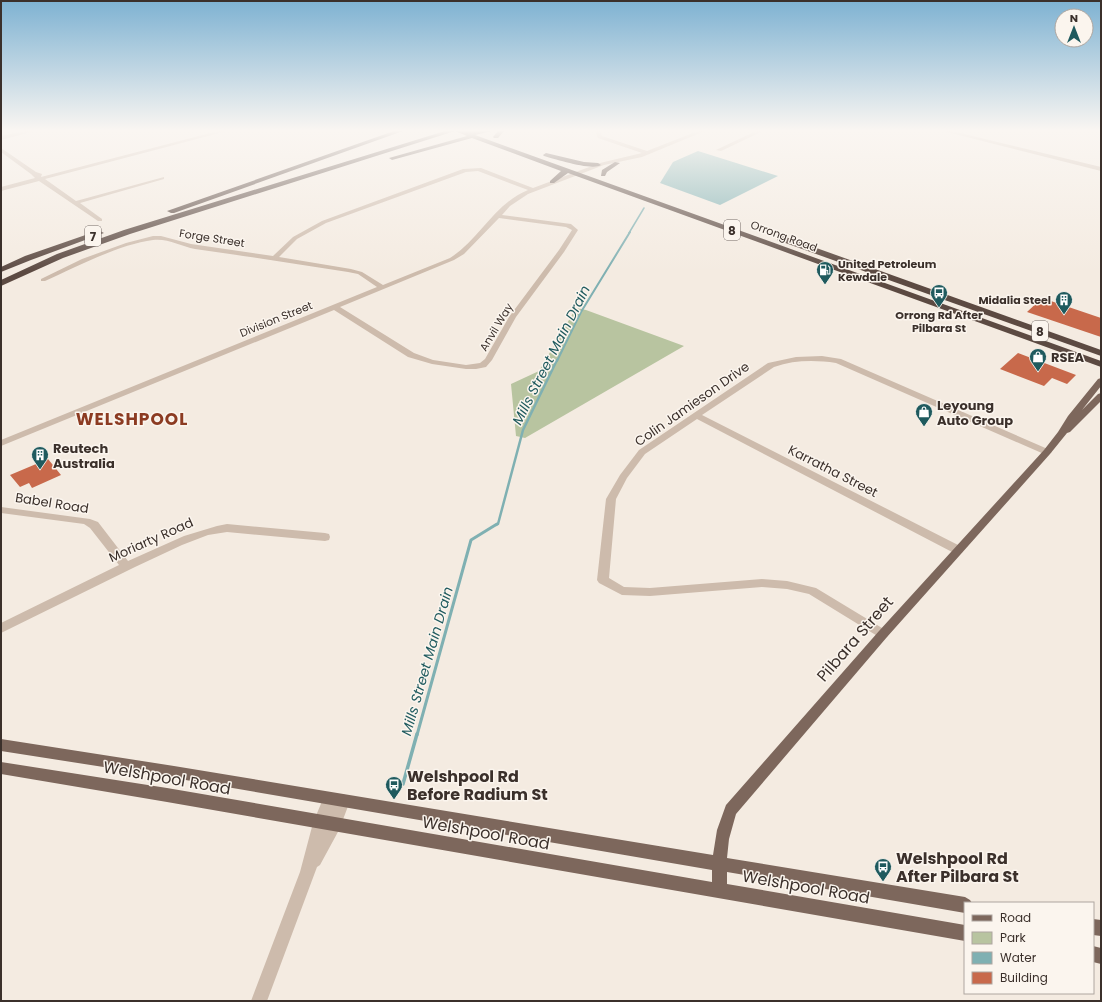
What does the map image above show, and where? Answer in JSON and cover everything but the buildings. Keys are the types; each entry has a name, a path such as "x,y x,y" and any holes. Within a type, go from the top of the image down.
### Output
{"highway":[{"path":"158,215 265,178"},
{"name":"7","path":"1,270 55,248 158,215 288,178"},
{"name":"7","path":"1,277 65,251 303,178"},
{"path":"189,214 314,178"},
{"path":"552,182 558,178"},
{"name":"Orrong Road","path":"588,178 1101,364"},
{"name":"7","path":"1,283 60,256 127,232"},
{"name":"Orrong Road","path":"772,235 1101,353"},
{"path":"1069,342 1101,347"}],"main road":[{"name":"Pilbara Street","path":"720,890 719,863 722,836 725,822 731,810 883,634 1047,452 1062,433 1071,418 1101,381"},
{"name":"Pilbara Street","path":"1062,433 1075,424 1101,396"},
{"name":"Welshpool Road","path":"1,745 964,905"},
{"name":"Welshpool Road","path":"1,768 167,795 327,824 964,933"}],"street":[{"path":"1,189 42,178 100,220"},
{"path":"75,203 162,178"},
{"path":"275,258 295,238 324,222 444,178"},
{"path":"505,178 536,188"},
{"name":"Division Street","path":"1,444 458,256 512,202 536,188 566,178"},
{"name":"Division Street","path":"536,188 567,178"},
{"name":"Anvil Way","path":"335,306 411,355 432,362 446,364 471,367 483,365 488,360 513,317 562,251 575,230 571,226 566,225 498,216"},
{"name":"Forge Street","path":"43,280 84,260 128,244 153,238 161,238 192,246 349,270 360,273 382,287"},
{"name":"Colin Jamieson Drive","path":"883,634 812,591 787,585 762,583 650,592 622,591 603,580 611,498 623,477 642,452 697,416 771,364 782,360 827,359 838,361 1047,452"},
{"name":"Karratha Street","path":"697,416 958,550"},
{"name":"Babel Road","path":"1,510 86,521 94,524 126,566"},
{"name":"Moriarty Road","path":"1,628 126,566 197,534 212,529 227,528 325,537"},
{"path":"259,1001 337,800"}],"green space":[{"path":"576,308 586,310 684,346 525,438 516,436 511,384 539,371"}],"water":[{"path":"663,178 774,178 720,205 660,183"}],"waterway":[{"name":"Mills Street Main Drain","path":"629,233 644,208"},
{"name":"Mills Street Main Drain","path":"557,361 581,312 630,232"},
{"name":"Mills Street Main Drain","path":"496,525 498,524 523,430 557,360"},
{"name":"Mills Street Main Drain","path":"417,735 471,540 497,524"},
{"name":"Mills Street Main Drain","path":"403,784 417,734"}],"place":[{"name":"United Petroleum Kewdale","path":"825,285"},
{"name":"Orrong Rd After Pilbara St","path":"939,308"},
{"name":"Midalia Steel","path":"1064,315"},
{"name":"RSEA","path":"1038,372"},
{"name":"Leyoung Auto Group","path":"924,427"},
{"name":"Reutech Australia","path":"40,470"},
{"name":"Welshpool Rd Before Radium St","path":"394,800"},
{"name":"Welshpool Rd After Pilbara St","path":"883,882"}],"district":[{"name":"WELSHPOOL","path":"132,419"}]}
